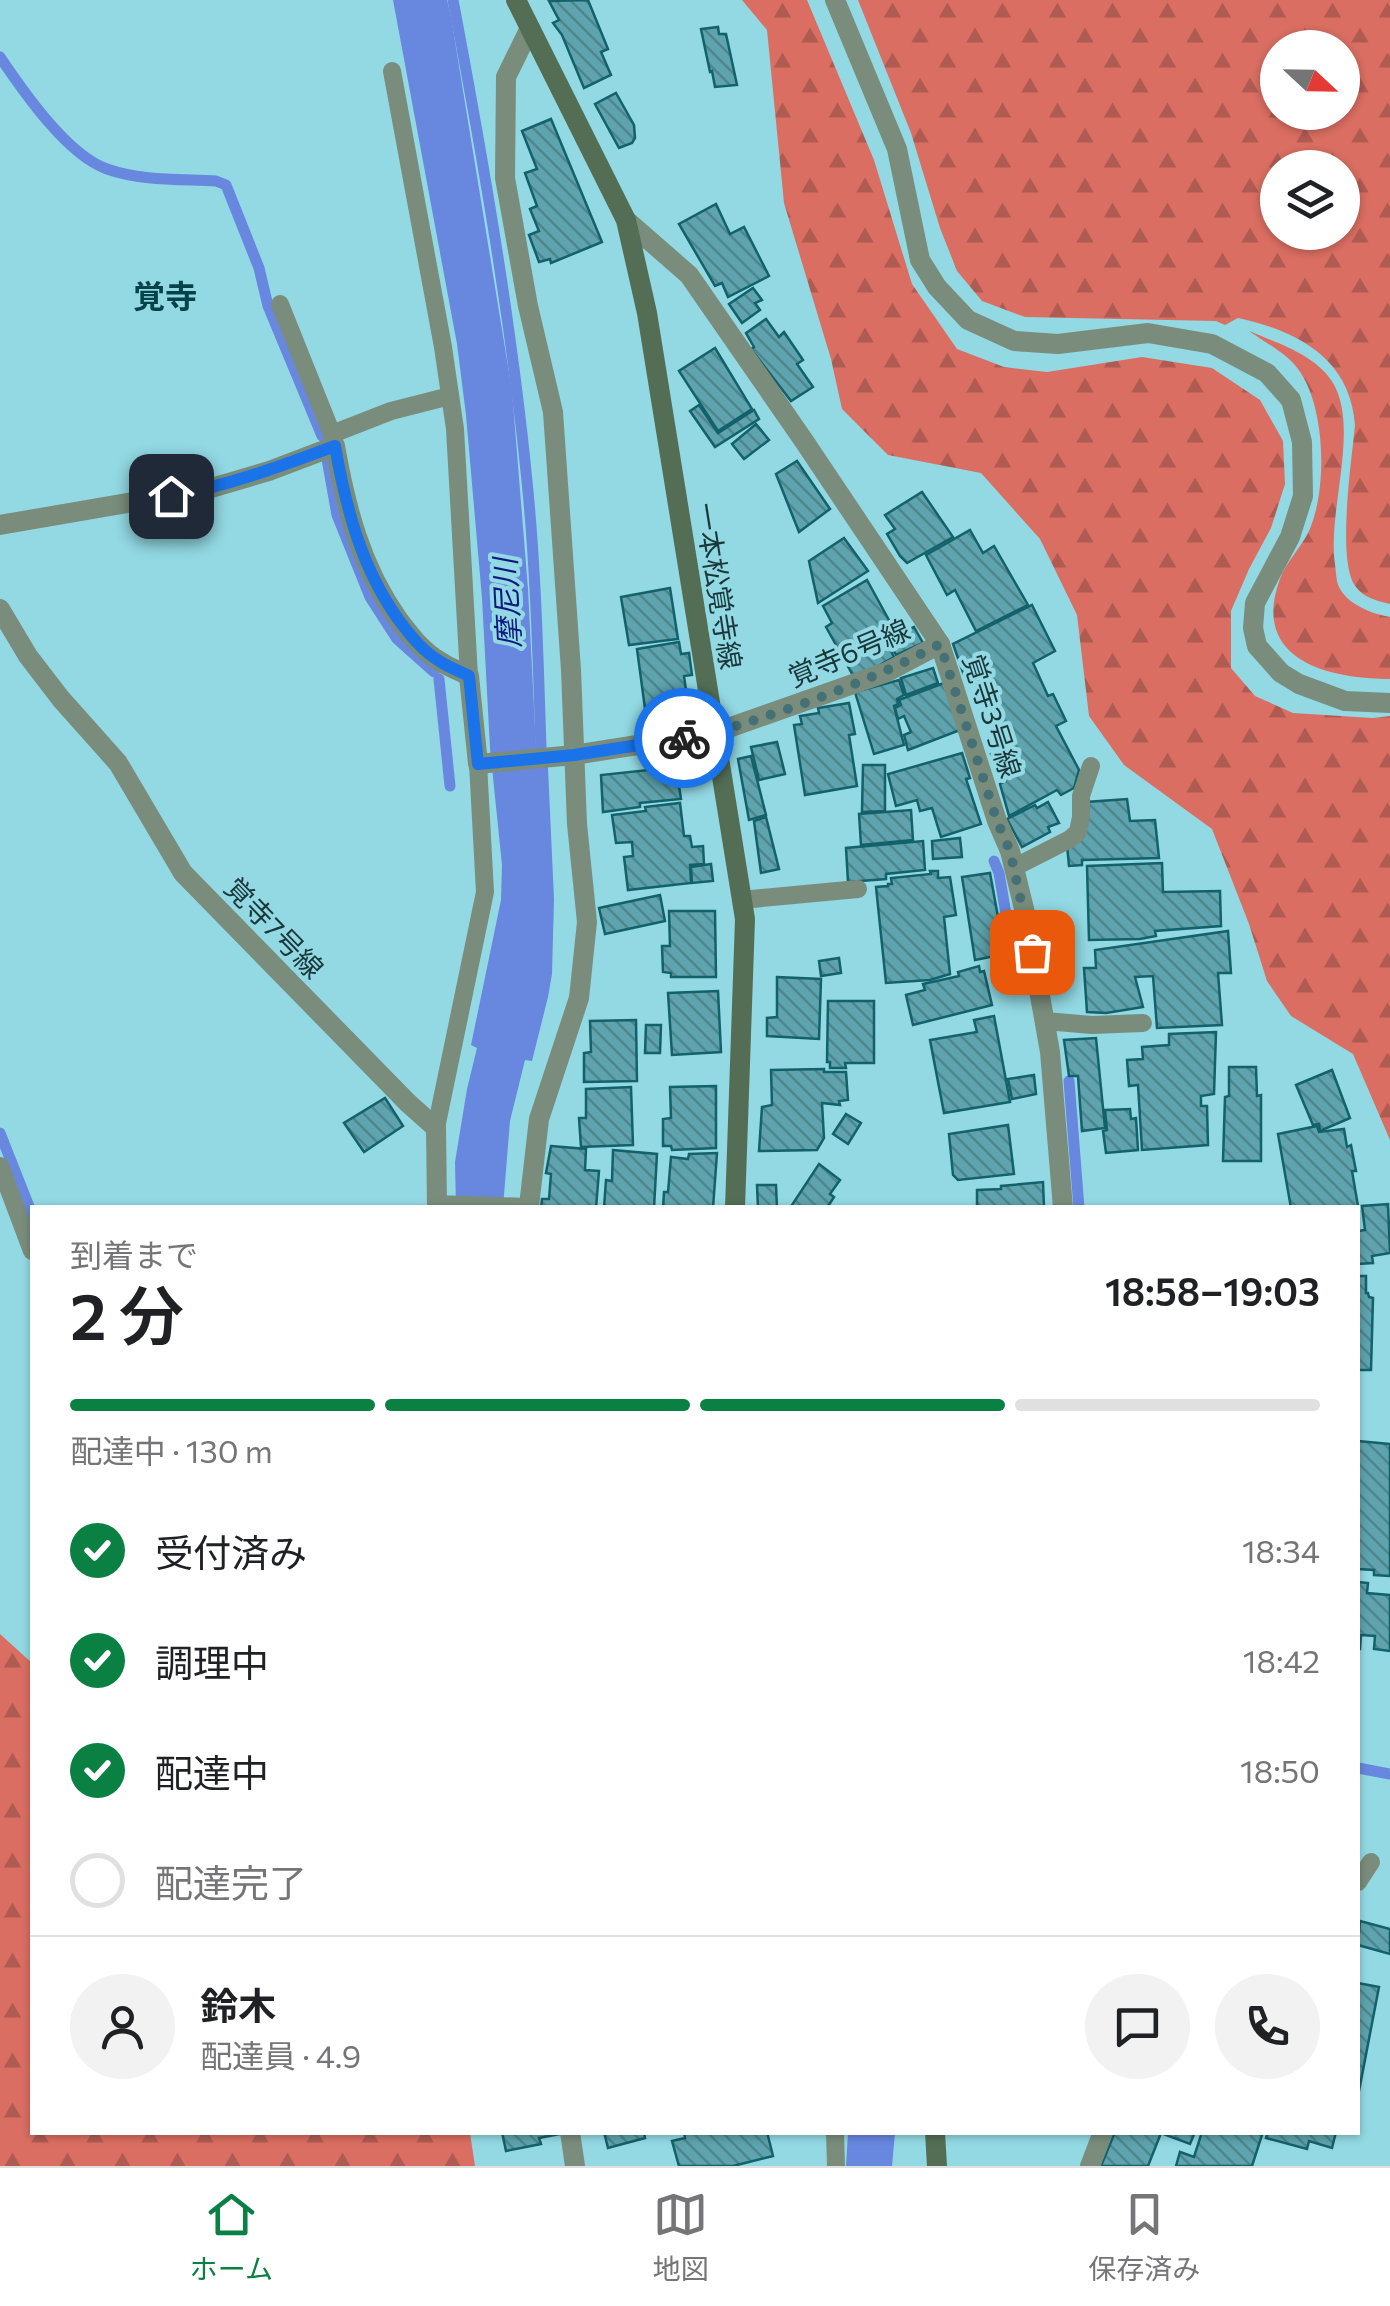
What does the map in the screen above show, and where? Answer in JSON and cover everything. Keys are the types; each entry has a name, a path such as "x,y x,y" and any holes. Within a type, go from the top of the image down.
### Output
{"main road":[{"name":"一本松覚寺線","path":"516,0 626,220 647,313 744,919 735,1205"},
{"path":"935,2135 938,2166"}],"street":[{"path":"835,0 897,149 920,260 937,287 968,320 1014,341 1058,344 1148,333 1212,344 1267,373 1291,400 1302,442 1303,496 1290,537 1255,603 1253,628 1257,646 1281,673 1299,684 1344,701 1390,703"},
{"path":"522,1205 540,1119 579,998 586,922 566,755 571,670 553,412 528,306 505,178 506,77 530,28"},
{"name":"覚寺3号線","path":"626,220 690,276 940,644 1010,851 1026,917 1050,1052 1063,1205"},
{"path":"0,526 208,490 269,471 334,440 362,557 382,597 413,640 439,661 469,676 484,763"},
{"name":"覚寺7号線","path":"0,610 28,656 118,763 183,874 436,1128"},
{"name":"覚寺6号線","path":"484,763 714,733 888,672 940,644"},
{"path":"436,1128 437,1205"},
{"path":"571,2135 576,2166"},
{"path":"1090,2166 1102,2135"}],"lane":[{"path":"392,70 455,429 469,676"},
{"path":"280,304 334,440 391,411 450,396"},
{"path":"436,1128 485,892 484,763"},
{"path":"1015,867 1070,840 1078,832 1081,796 1091,766"},
{"path":"741,900 858,889"},
{"path":"1044,1020 1092,1025 1143,1023"},
{"path":"0,1166 30,1246"},
{"path":"1360,1879 1371,1862"},
{"path":"835,2135 836,2166"}],"green space":[{"path":"742,0 807,0 874,160 912,284 957,349 1004,367 1047,372 1142,357 1212,368 1260,400 1283,441 1285,484 1271,528 1231,611 1231,668 1255,696 1293,713 1390,716 1390,1140 1353,1054 1291,1016 1267,981 1212,829 1124,765 1089,716 1077,615 1040,539 981,473 888,455 842,409 784,203 767,30"},
{"path":"858,0 1390,0 1390,604 1363,594 1350,574 1346,534 1355,425 1343,382 1317,351 1280,331 1238,318 1225,325 1216,321 1025,317 982,301 957,271 911,133"},
{"path":"1249,331 1317,365 1333,383 1341,402 1343,447 1334,543 1337,579 1343,593 1354,603 1390,617 1390,679 1320,669 1285,646 1276,629 1274,607 1280,579 1308,533 1319,495 1319,426 1298,369"},
{"path":"0,1634 30,1661 30,2135 470,2135 475,2166 0,2166"}],"water":[{"name":"摩尼川","path":"393,0 447,0 451,17 512,391 536,748 548,768 554,899 552,974 532,1061 525,1060 510,1121 503,1205 456,1205 455,1162 477,1048 471,1045 501,900 502,865 490,748 482,598 457,344"},
{"path":"848,2135 895,2135 892,2166 846,2166"}],"building":[{"path":"588,0 608,49 601,52 611,75 584,88 553,23 559,20 549,1"},
{"path":"718,27 719,34 726,34 737,85 715,87 710,72 701,29"},
{"path":"616,93 634,125 635,138 619,148 595,104"},
{"path":"551,119 602,242 551,263 550,259 539,262 529,235 539,231 530,209 537,206 525,173 537,169 522,131"},
{"path":"716,204 730,234 744,227 769,276 728,297 722,283 715,286 679,224"},
{"path":"753,288 762,300 755,303 760,310 742,323 729,304"},
{"path":"766,319 779,337 784,332 803,360 797,364 813,387 791,401 751,349 754,347 746,333"},
{"path":"715,348 752,409 718,431 679,371"},
{"path":"699,405 718,433 754,410 759,419 715,447 690,411"},
{"path":"756,424 769,440 744,459 732,444"},
{"path":"797,461 830,509 799,532 776,474"},
{"path":"922,492 953,537 907,563 887,534 895,529 885,515"},
{"path":"970,530 983,553 994,546 1028,605 976,631 955,590 947,595 926,555"},
{"path":"844,538 868,571 818,603 809,561"},
{"path":"867,580 896,633 885,639 894,657 855,679 826,627 832,623 823,606"},
{"path":"670,588 678,639 629,645 621,597"},
{"path":"1032,605 1055,651 1033,663 1048,696 1053,694 1066,721 1056,726 1079,770 1074,788 1061,795 1057,790 1009,816 1000,784 1005,781 991,754 1005,746 976,677 966,681 953,644"},
{"path":"914,627 923,643 896,655 888,640"},
{"path":"679,642 681,654 689,653 692,675 684,676 689,711 646,716 637,649"},
{"path":"933,668 938,683 906,695 901,678"},
{"path":"899,680 904,695 894,706 904,745 874,754 855,692"},
{"path":"944,683 960,730 908,750 904,735 911,732 904,716 898,719 895,708 901,705 899,700"},
{"path":"849,703 855,734 849,735 857,786 805,795 794,725 802,724 800,716 819,713 818,708"},
{"path":"777,742 785,774 759,780 751,747"},
{"path":"962,753 981,824 941,837 932,808 920,811 917,800 896,806 888,774"},
{"path":"751,756 766,815 749,820 738,759"},
{"path":"863,765 885,765 885,811 862,812"},
{"path":"676,767 681,799 603,812 601,775"},
{"path":"1127,799 1130,821 1155,820 1159,858 1082,860 1082,865 1069,866 1067,845 1086,802"},
{"path":"1048,802 1059,823 1022,847 1007,819"},
{"path":"680,803 684,836 690,836 692,847 703,846 704,864 690,865 691,883 628,890 624,857 633,856 632,842 616,843 612,815"},
{"path":"911,810 913,840 861,845 859,814"},
{"path":"766,817 779,869 761,873 754,821"},
{"path":"960,838 962,857 933,859 932,841"},
{"path":"923,841 925,870 848,882 846,848"},
{"path":"1162,863 1163,892 1220,891 1221,926 1155,931 1156,936 1140,939 1089,940 1087,866"},
{"path":"711,864 713,881 692,883 691,867"},
{"path":"930,871 938,871 938,878 950,877 956,915 944,917 950,974 930,980 886,983 876,887 892,884 891,878 931,874"},
{"path":"990,873 1006,948 994,949 995,956 975,960 962,877"},
{"path":"660,895 665,921 605,934 599,908"},
{"path":"669,911 715,911 716,977 671,977 671,973 663,972 662,946 670,946"},
{"path":"1228,931 1231,973 1218,973 1222,1025 1157,1028 1153,976 1135,977 1143,1007 1087,1012 1084,968 1096,968 1095,950"},
{"path":"839,958 841,973 821,976 819,961"},
{"path":"979,966 980,972 984,971 992,1005 913,1025 906,995 925,990 923,984 959,976 958,972"},
{"path":"777,977 821,979 819,1039 767,1036 767,1018 777,1017"},
{"path":"718,991 721,1052 672,1055 668,993"},
{"path":"828,1001 874,1001 874,1063 845,1063 846,1068 830,1068"},
{"path":"994,1016 1010,1102 944,1113 930,1040 977,1032 974,1020"},
{"path":"636,1020 637,1081 584,1082 584,1053 591,1052 590,1021"},
{"path":"646,1025 661,1025 660,1053 645,1053"},
{"path":"1216,1032 1214,1094 1201,1096 1201,1106 1207,1106 1208,1145 1142,1150 1138,1085 1129,1086 1127,1060 1143,1059 1142,1047 1169,1045 1169,1034"},
{"path":"1096,1038 1105,1128 1082,1131 1078,1076 1069,1076 1064,1040"},
{"path":"1229,1067 1256,1067 1257,1096 1261,1095 1261,1161 1223,1161"},
{"path":"771,1070 846,1072 848,1100 839,1101 840,1105 822,1103 824,1138 817,1150 759,1151 762,1107 772,1105"},
{"path":"1332,1070 1350,1118 1320,1131 1319,1124 1313,1125 1296,1085"},
{"path":"1034,1075 1036,1094 1012,1099 1008,1079"},
{"path":"716,1086 716,1148 672,1150 671,1146 663,1146 663,1119 671,1118 670,1087"},
{"path":"631,1087 633,1145 581,1147 579,1118 586,1118 586,1089"},
{"path":"385,1098 403,1126 364,1152 344,1123"},
{"path":"1130,1109 1131,1119 1136,1118 1138,1150 1106,1153 1105,1110"},
{"path":"846,1114 861,1123 848,1144 833,1134"},
{"path":"1008,1125 1014,1174 958,1180 953,1175 949,1134"},
{"path":"1317,1126 1319,1132 1344,1129 1356,1171 1352,1171 1358,1205 1290,1205 1278,1134"},
{"path":"551,1146 586,1149 585,1170 599,1171 596,1205 541,1205 542,1199 549,1199 551,1174 546,1173"},
{"path":"613,1150 657,1154 654,1205 604,1205 606,1180 612,1181"},
{"path":"717,1153 713,1205 663,1205 671,1157 688,1159 689,1154"},
{"path":"819,1164 840,1180 830,1194 834,1197 829,1205 792,1205"},
{"path":"1043,1182 1044,1205 977,1205 977,1190"},
{"path":"757,1185 776,1185 777,1205 758,1205"},
{"path":"1388,1204 1390,1253 1372,1256 1373,1263 1360,1264 1360,1231 1365,1230 1362,1206"},
{"path":"1360,1276 1366,1276 1366,1293 1373,1298 1371,1370 1360,1370"},
{"path":"1360,1441 1390,1444 1390,1576 1374,1575 1374,1570 1360,1569"},
{"path":"1360,1582 1368,1583 1367,1593 1390,1595 1390,1651 1374,1649 1375,1636 1361,1635 1360,1649"},
{"path":"1360,1921 1390,1929 1390,1954 1360,1946"},
{"path":"1360,1983 1379,1987 1360,2086"},
{"path":"503,2135 555,2135 539,2138 541,2144 506,2151"},
{"path":"605,2135 644,2135 645,2138 608,2148"},
{"path":"684,2135 768,2135 773,2156 733,2166 679,2166 672,2141"},
{"path":"1114,2135 1160,2135 1148,2166 1101,2166"},
{"path":"1166,2135 1194,2135 1190,2144"},
{"path":"1201,2135 1262,2135 1252,2166 1176,2166 1180,2152 1194,2157"},
{"path":"1335,2135 1332,2148 1309,2141 1307,2149 1266,2138"}],"waterway":[{"name":"摩尼川","path":"453,0 513,360 533,548 541,747"},
{"path":"0,57 47,120 92,162 133,176 216,181 226,185 259,268 268,306 322,436"},
{"path":"327,459 337,515 370,597 397,639 434,672"},
{"path":"439,679 450,786"},
{"path":"994,861 1013,950"},
{"path":"1069,1081 1079,1205"},
{"path":"0,1133 30,1209"},
{"path":"1360,1768 1390,1774"}],"way so far":[{"path":"684,738 714,733 794,707 888,672 940,644 1010,851 1032,952"}],"district":[{"name":"覚寺","path":"165,297"}],"route":[{"path":"171,496 208,490 335,446 362,557 382,597 413,640 439,661 469,676 478,764 574,755 684,738"}]}
